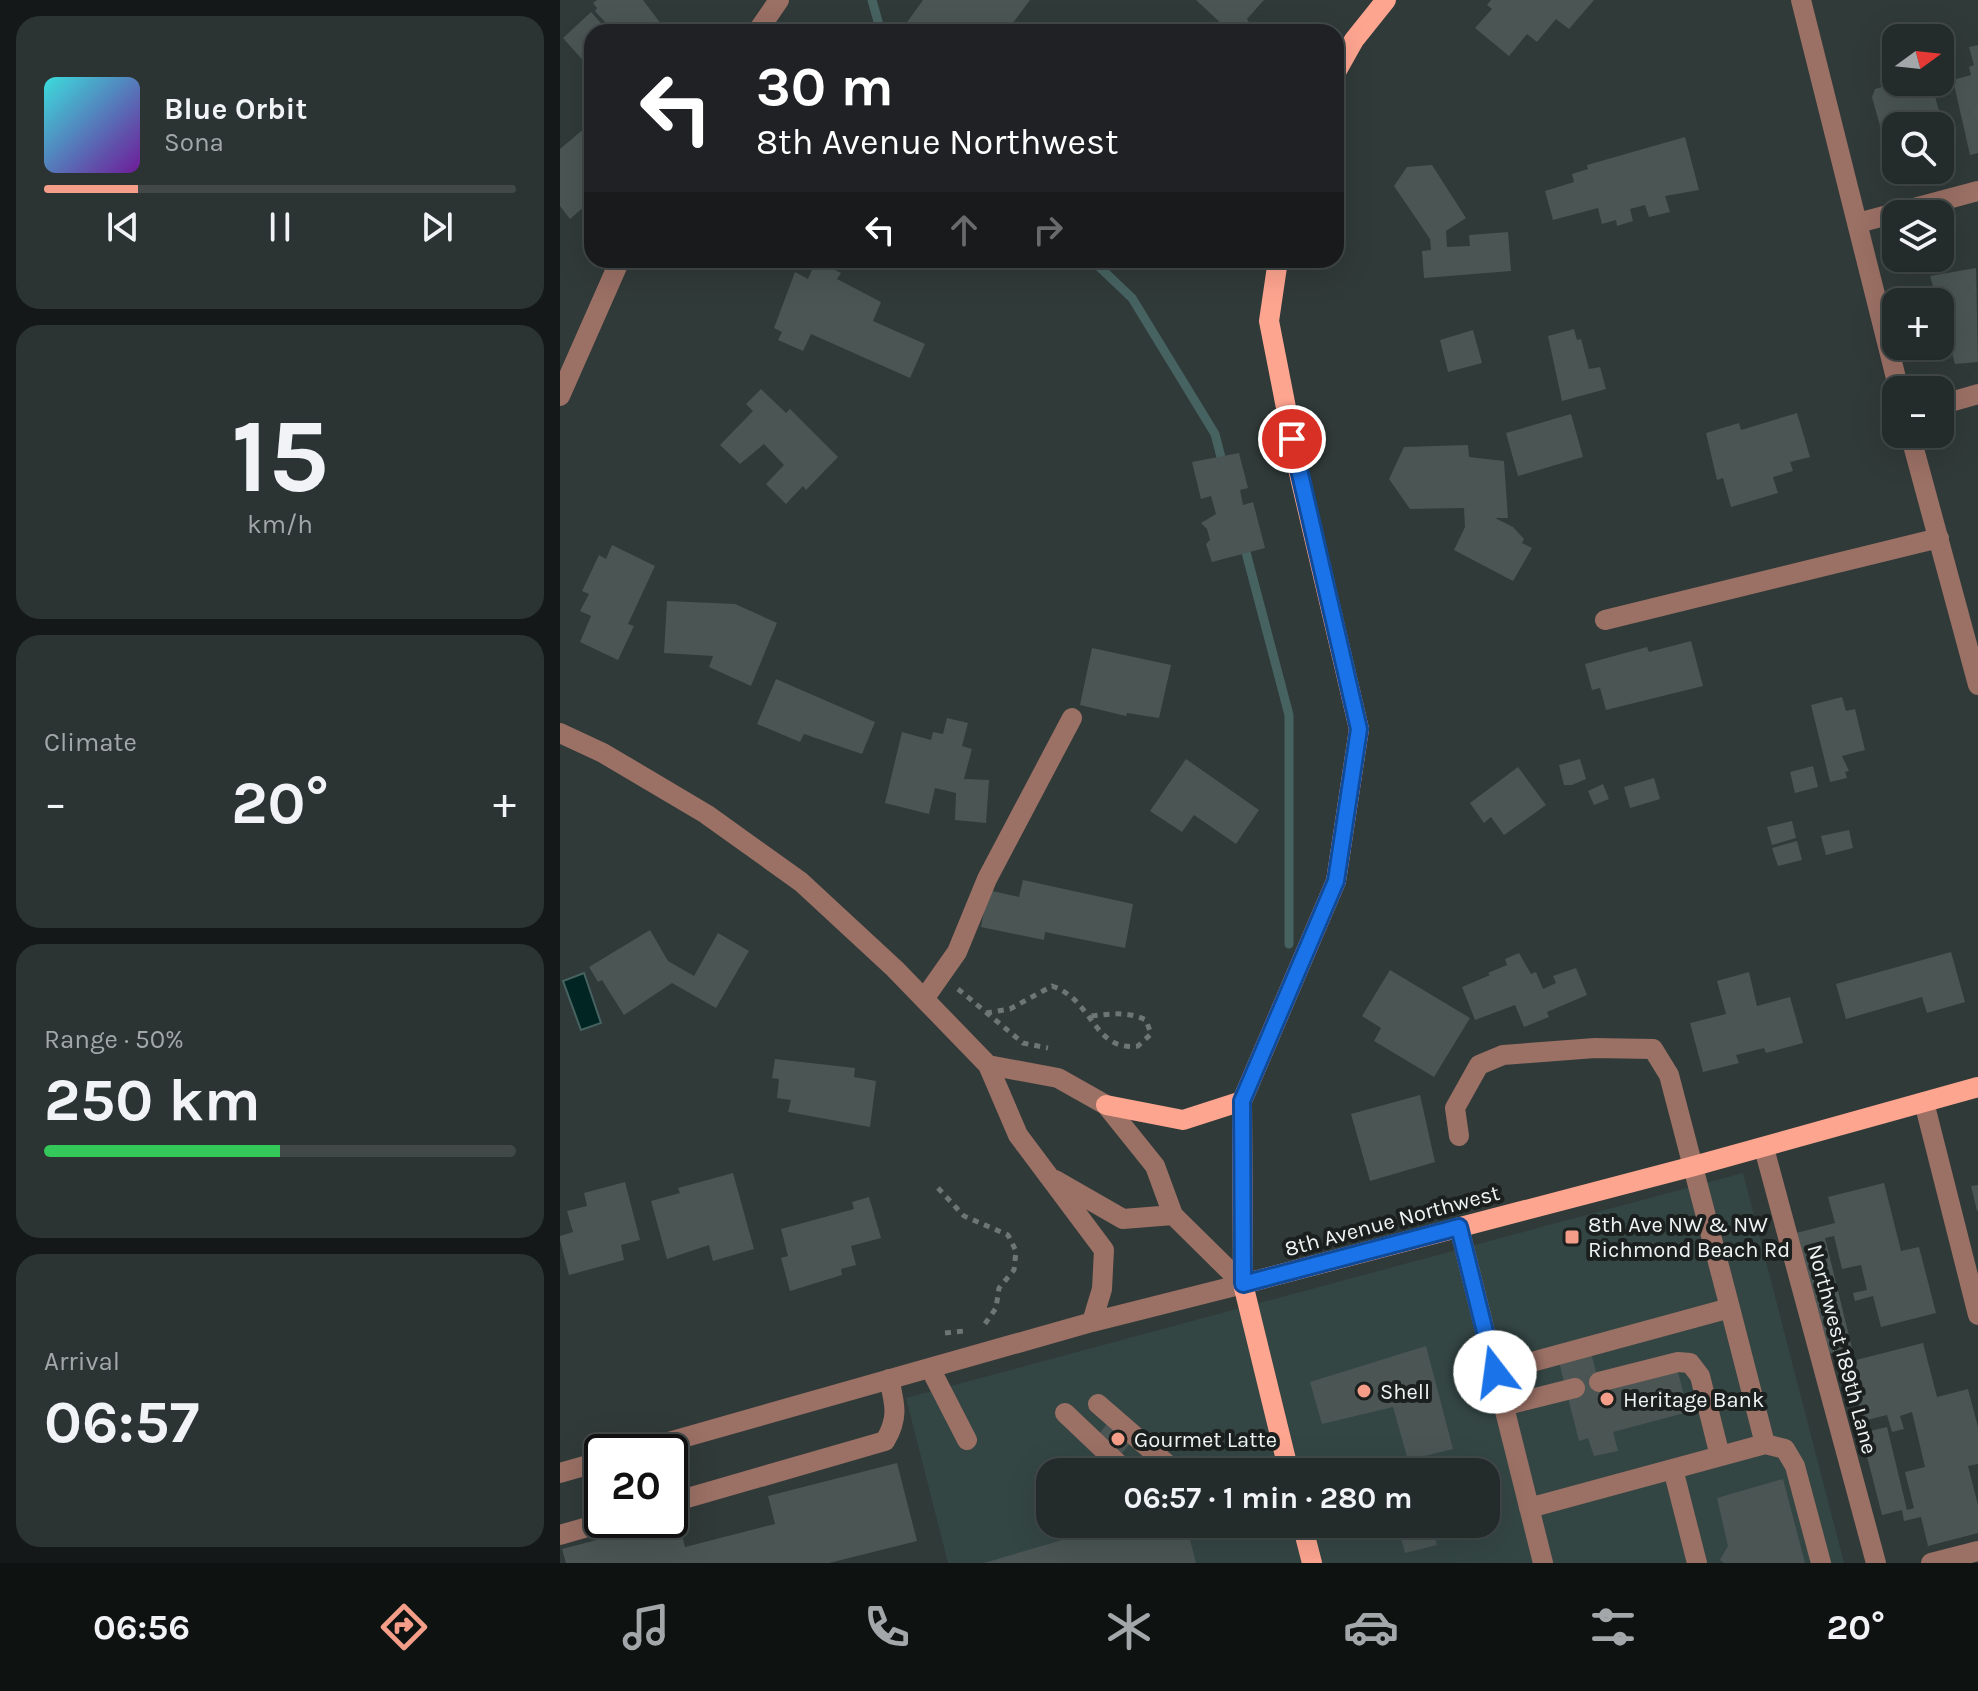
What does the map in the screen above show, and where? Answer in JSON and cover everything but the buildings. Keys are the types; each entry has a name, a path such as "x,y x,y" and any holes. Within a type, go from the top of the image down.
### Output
{"main road":[{"path":"1344,58 1386,0"},
{"path":"1277,268 1269,321 1298,469 1359,729 1336,881 1242,1101 1243,1284 1286,1458"},
{"name":"8th Avenue Northwest","path":"1243,1284 1764,1148 1978,1087"},
{"path":"1106,1105 1183,1120 1242,1101"},
{"path":"1306,1538 1312,1563"}],"street":[{"path":"762,24 779,0"},
{"path":"1801,0 1896,376"},
{"path":"1858,223 1978,191"},
{"path":"560,396 616,268"},
{"path":"1954,401 1978,394"},
{"path":"1914,448 1939,538 1971,626 1978,685"},
{"path":"1605,620 1939,538"},
{"path":"924,999 957,952 1013,826 1072,718"},
{"path":"560,733 603,753 706,814 788,872 924,999 988,1065 1018,1135 1104,1250 1102,1289 1092,1322"},
{"path":"1459,1136 1455,1108 1479,1065 1503,1055 1595,1048 1653,1049 1669,1075 1765,1444"},
{"path":"988,1065 1058,1078 1106,1105 1155,1166 1173,1215 1243,1284"},
{"path":"1924,1102 1978,1315"},
{"name":"Northwest 189th Lane","path":"1764,1148 1876,1563"},
{"path":"1049,1176 1123,1219 1173,1215"},
{"path":"1459,1227 1543,1563"},
{"name":"8th Avenue Northwest","path":"688,1436 1092,1322 1243,1284"},
{"path":"1495,1372 1730,1308"},
{"path":"1599,1382 1678,1362 1690,1363 1700,1376 1720,1456"},
{"path":"930,1368 967,1440"},
{"path":"688,1498 885,1441 895,1425 896,1406 889,1379"},
{"path":"1503,1406 1575,1388"},
{"path":"1098,1404 1160,1458"},
{"path":"1065,1413 1112,1458"},
{"path":"1529,1508 1765,1444 1785,1449 1795,1466 1821,1563"},
{"path":"560,1473 584,1466"},
{"path":"1673,1469 1697,1563"},
{"path":"560,1535 584,1528"},
{"path":"1931,1563 1978,1551"}],"path":[{"path":"941,975 1023,1043 1055,1050"},
{"path":"986,1013 1010,1009 1052,986 1077,998 1102,1036 1117,1045 1138,1046 1151,1034 1146,1020 1137,1016 1120,1013 1091,1016"},
{"path":"938,1188 964,1216 1008,1235 1016,1251 1014,1270 999,1288 996,1308 982,1329"}],"shaded area":[{"path":"1743,1173 1844,1563 948,1563 906,1398"}],"water":[{"path":"584,973 601,1023 581,1030 563,981"}],"waterway":[{"path":"872,0 879,24"},
{"path":"1100,268 1132,298 1215,434 1224,469"},
{"path":"1243,541 1289,715 1289,944"}],"place":[{"name":"8th Ave NW & NW Richmond Beach Rd","path":"1572,1237"},
{"name":"Shell","path":"1364,1391"},
{"name":"Heritage Bank","path":"1607,1399"},
{"name":"Gourmet Latte","path":"1118,1439"}],"route":[{"path":"1292,439 1359,729 1336,881 1242,1101 1243,1284 1459,1227 1495,1372"}]}
